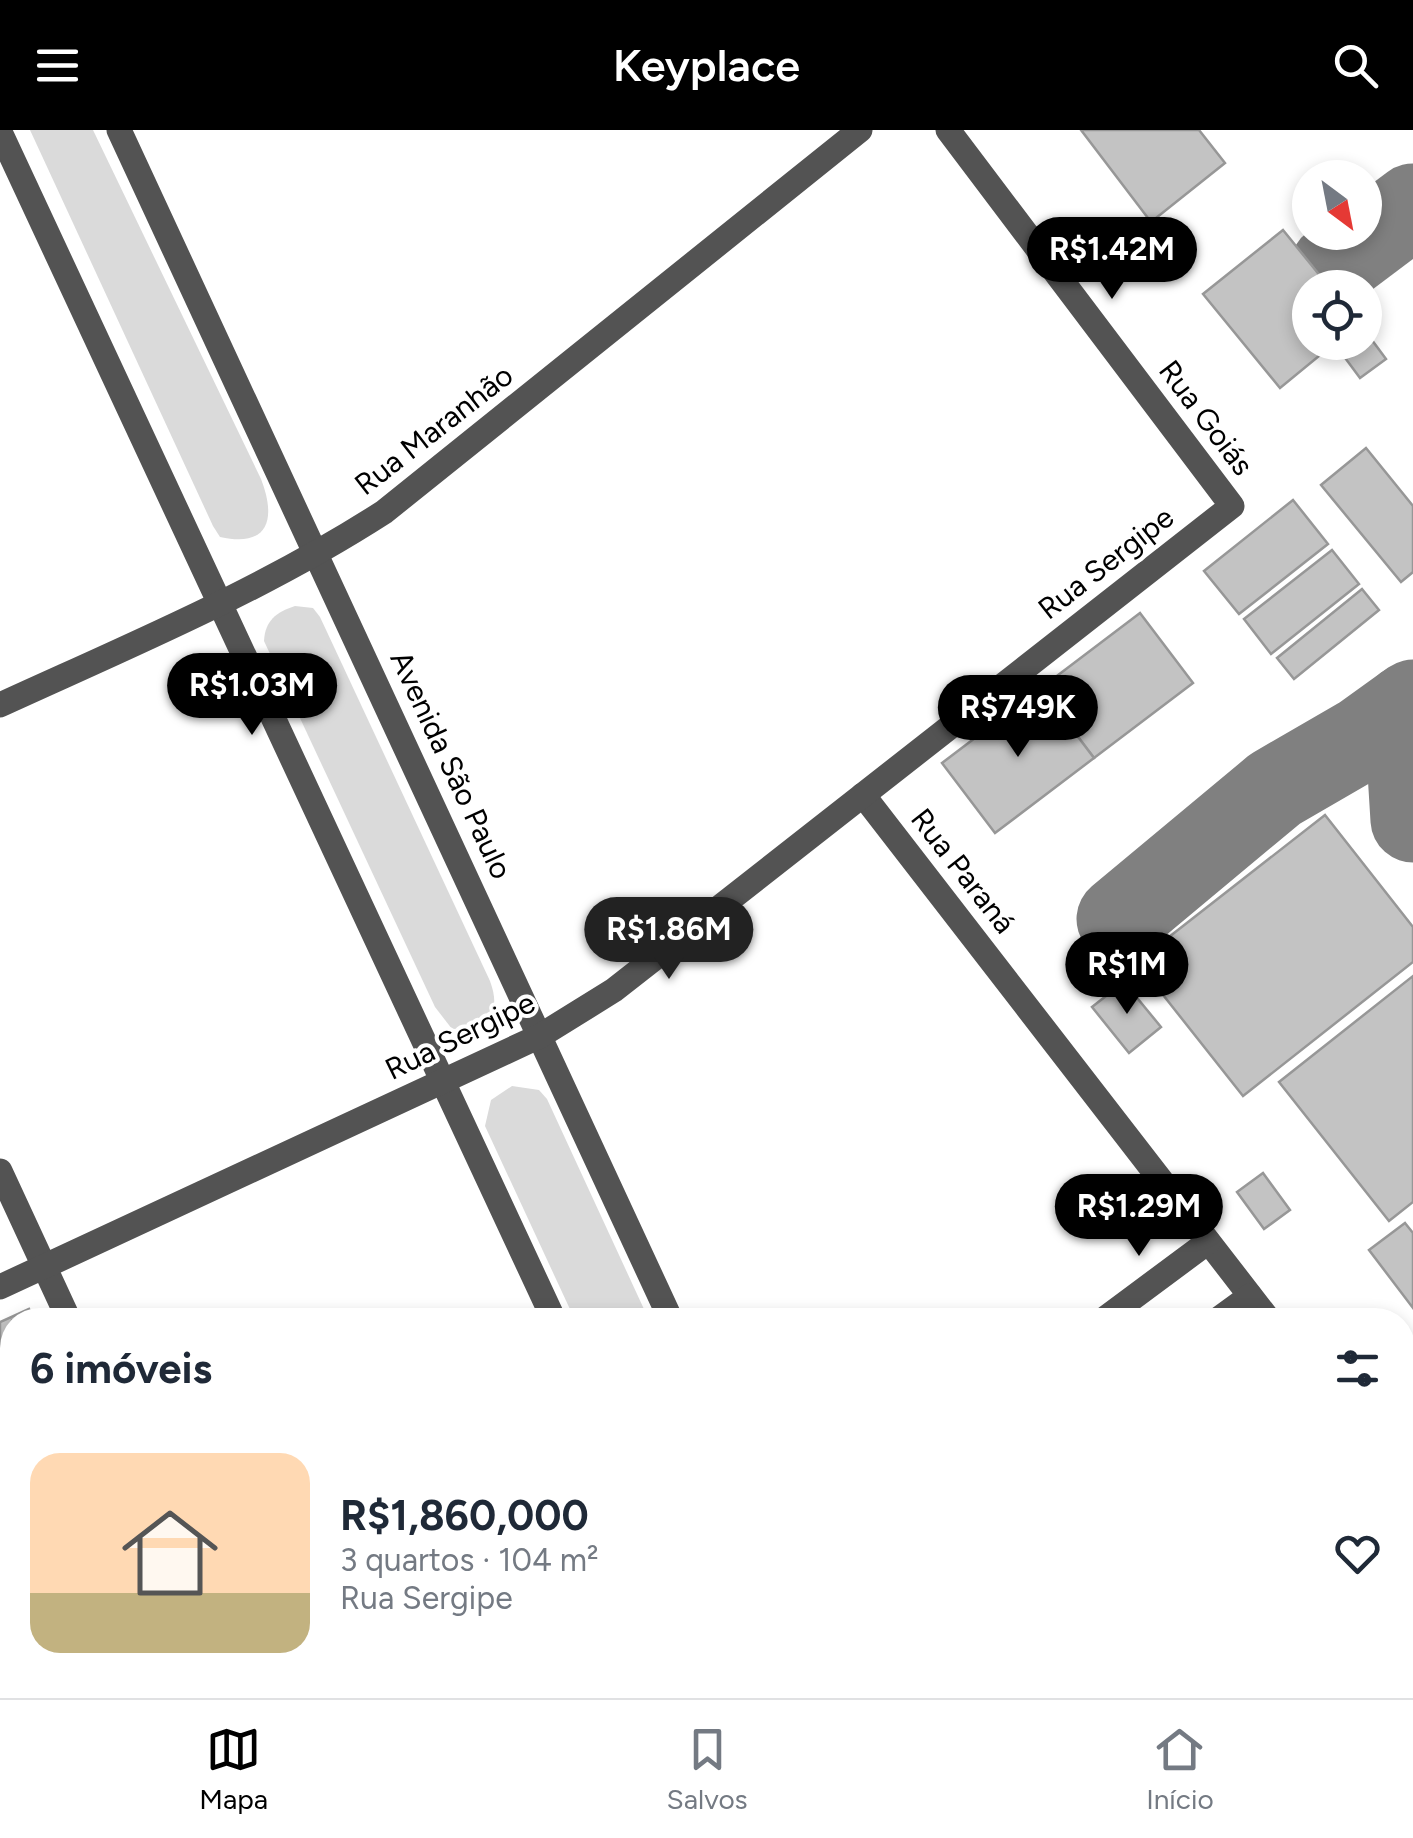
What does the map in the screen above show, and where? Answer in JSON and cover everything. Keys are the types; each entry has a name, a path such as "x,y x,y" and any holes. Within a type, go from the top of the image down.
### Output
{"street":[{"name":"Avenida São Paulo","path":"119,130 666,1308"},
{"name":"Rua Maranhão","path":"0,705 220,605 317,556 384,512 860,130"},
{"name":"Rua Goiás","path":"948,130 1232,506"},
{"path":"0,132 548,1308"},
{"name":"Rua Sergipe","path":"0,1287 540,1036 614,990 1232,506"},
{"name":"Rua Paraná","path":"863,795 1260,1308"},
{"path":"0,1171 63,1308"},
{"path":"1120,1308 1208,1242"},
{"path":"1234,1308 1250,1296"}],"shaded area":[{"path":"30,130 93,130 261,479 268,517 259,534 237,539 220,537 213,526"},
{"path":"295,606 313,608 320,617 490,981 494,1003 482,1023 452,1029 435,1007 264,641 273,618"},
{"path":"512,1086 539,1090 547,1099 643,1308 569,1308 485,1126 491,1100"}],"building":[{"path":"1081,130 1199,130 1225,163 1151,222"},
{"path":"1283,230 1292,241 1292,250 1299,250 1315,270 1292,270 1292,360 1314,360 1280,388 1203,294"},
{"path":"1382,354 1386,359 1360,378 1347,360 1382,360"},
{"path":"1366,448 1413,506 1413,572 1401,582 1321,485"},
{"path":"1293,500 1328,544 1239,614 1204,571"},
{"path":"1332,550 1359,584 1271,654 1244,619"},
{"path":"1362,589 1379,610 1294,679 1277,658"},
{"path":"1140,613 1193,683 1094,758 1041,688"},
{"path":"1041,688 1094,758 995,833 942,763"},
{"path":"1325,815 1413,927 1413,962 1243,1096 1137,962"},
{"path":"1413,976 1413,1202 1389,1221 1279,1082"},
{"path":"1124,982 1161,1027 1129,1053 1092,1007"},
{"path":"1263,1173 1290,1210 1264,1229 1237,1192"},
{"path":"1405,1223 1413,1233 1413,1308 1369,1250"}],"taxiway":[{"path":"1333,266 1413,206"},
{"path":"1119,919 1275,789 1363,738 1413,702"},
{"path":"1406,707 1413,820"}]}
